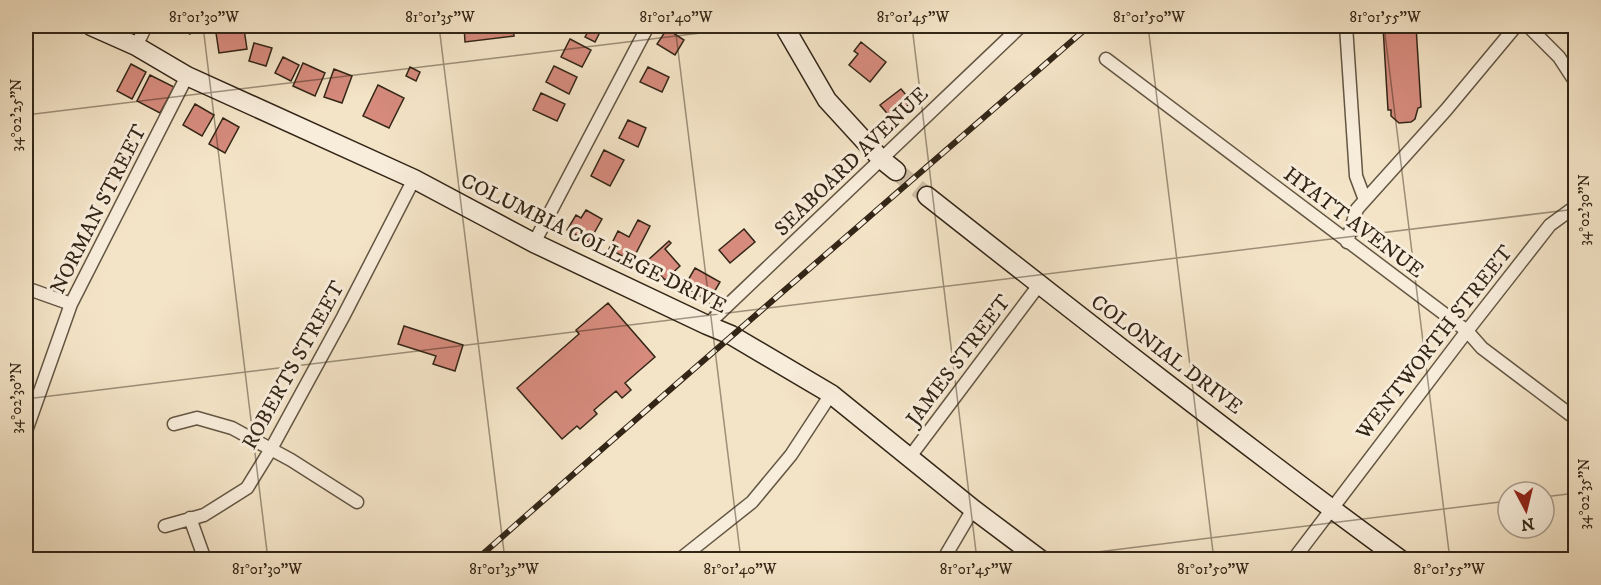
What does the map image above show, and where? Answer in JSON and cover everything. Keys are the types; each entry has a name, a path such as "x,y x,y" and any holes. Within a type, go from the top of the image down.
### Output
{"street":[{"name":"COLUMBIA COLLEGE DRIVE","path":"91,26 136,46 187,76 414,179 534,243 731,335 831,394 973,509 1041,560"},
{"path":"136,46 146,26"},
{"path":"534,243 648,26"},
{"path":"784,26 827,100 881,159 896,171"},
{"name":"SEABOARD AVENUE","path":"706,325 1021,26"},
{"path":"1346,26 1356,176 1365,200"},
{"path":"1347,242 1357,209 1446,110 1516,26"},
{"path":"1528,26 1559,57 1575,83"},
{"name":"HYATT AVENUE","path":"1106,59 1467,331 1482,348 1575,419"},
{"name":"NORMAN STREET","path":"26,431 71,304 187,76"},
{"name":"ROBERTS STREET","path":"165,526 204,515 247,488 271,449 343,317 414,179"},
{"name":"COLONIAL DRIVE","path":"927,196 1039,285 1401,560"},
{"name":"WENTWORTH STREET","path":"1330,508 1550,225 1575,206"},
{"name":"JAMES STREET","path":"909,458 1039,285"},
{"path":"26,288 71,304"},
{"path":"679,560 752,502 791,455 831,394"},
{"path":"174,424 197,418 232,428 357,502"},
{"path":"1293,560 1330,508"},
{"path":"943,560 973,509"},
{"path":"190,518 205,560"}],"building":[{"path":"174,26 193,26 190,34"},
{"path":"464,26 513,26 514,36 465,42"},
{"path":"581,26 603,26 595,42 585,37 589,30"},
{"path":"1416,26 1421,107 1418,108 1415,119 1411,122 1399,123 1391,116 1391,110 1388,110 1383,27"},
{"path":"244,29 247,49 219,53 216,33"},
{"path":"667,29 684,40 675,55 657,44"},
{"path":"570,39 591,50 582,67 561,57"},
{"path":"861,42 886,62 870,82 849,65 858,54 854,51"},
{"path":"254,43 272,48 266,66 249,61"},
{"path":"283,57 299,65 291,81 275,73"},
{"path":"303,63 325,73 315,96 293,86"},
{"path":"131,64 146,72 132,99 117,91"},
{"path":"554,66 577,77 569,94 546,82"},
{"path":"410,67 420,72 416,81 406,76"},
{"path":"648,67 669,77 662,92 640,82"},
{"path":"334,69 352,76 342,103 324,97"},
{"path":"150,75 174,87 160,113 137,101"},
{"path":"378,85 404,98 389,128 363,116"},
{"path":"901,89 912,102 891,118 880,105"},
{"path":"541,93 565,104 557,121 533,110"},
{"path":"195,104 214,115 202,136 183,125"},
{"path":"223,118 239,127 225,153 209,144"},
{"path":"628,120 646,128 638,147 619,138"},
{"path":"604,150 624,160 610,186 591,176"},
{"path":"586,210 602,219 589,242 567,230 576,215 581,218"},
{"path":"638,220 650,226 632,261 609,249 618,231 629,237"},
{"path":"744,229 755,242 730,263 719,250"},
{"path":"669,241 671,243 665,249 680,266 665,280 647,261"},
{"path":"695,268 720,282 709,301 684,287"},
{"path":"608,303 655,357 625,383 631,390 622,398 616,391 594,410 597,414 580,429 577,426 562,439 517,388 579,334 576,330"},
{"path":"404,326 463,345 455,371 433,364 436,356 398,344"}],"tunnel":[{"path":"896,171 927,196"}],"railway":[{"path":"476,560 1089,26"}]}
